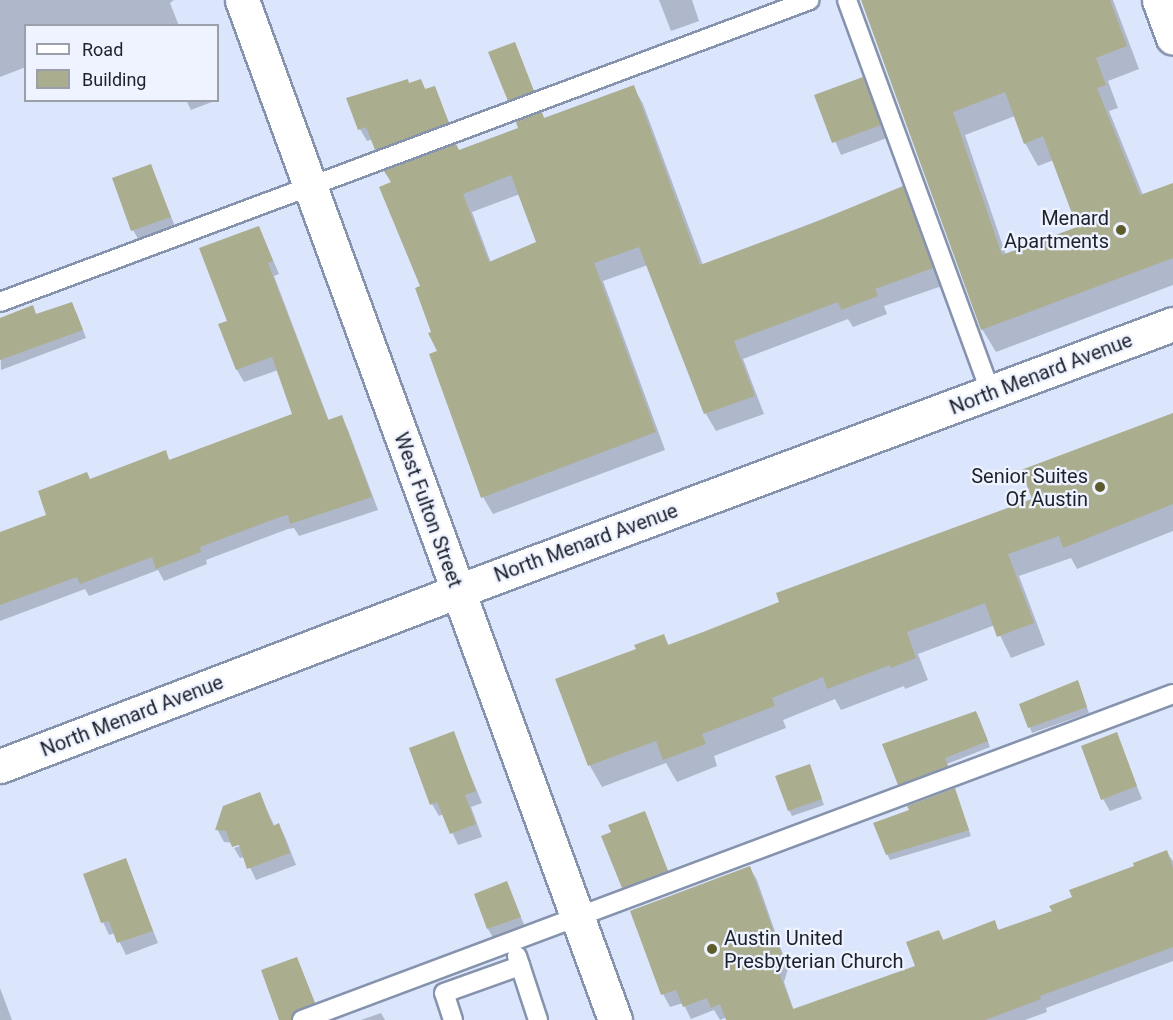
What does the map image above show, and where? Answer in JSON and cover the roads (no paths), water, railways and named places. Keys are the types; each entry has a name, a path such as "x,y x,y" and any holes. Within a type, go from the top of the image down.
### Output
{"street":[{"name":"West Fulton Street","path":"242,0 615,1020"},
{"path":"1159,0 1173,38"},
{"name":"North Menard Avenue","path":"0,766 458,591 1173,324"}],"lane":[{"path":"0,303 810,0"},
{"path":"847,0 991,393"},
{"path":"302,1020 1173,694"},
{"path":"511,941 538,1020"},
{"path":"453,1020 444,993 520,966"}],"place":[{"name":"Menard Apartments","path":"1121,230"},
{"name":"Senior Suites Of Austin","path":"1100,487"},
{"name":"Austin United Presbyterian Church","path":"712,949"}]}
